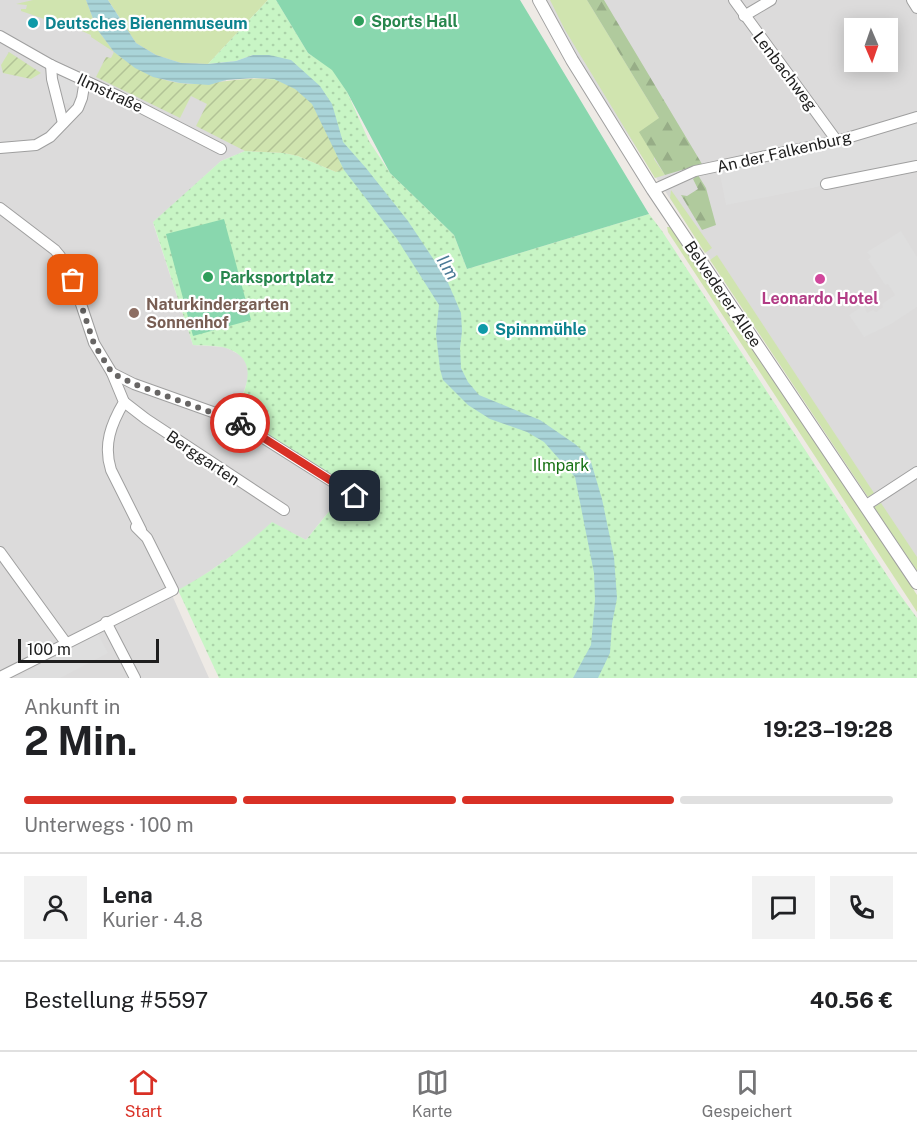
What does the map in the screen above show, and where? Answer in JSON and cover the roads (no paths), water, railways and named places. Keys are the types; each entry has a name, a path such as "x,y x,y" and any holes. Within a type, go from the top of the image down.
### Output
{"street":[{"name":"Belvederer Allee","path":"539,0 572,60 653,190 917,583"},
{"name":"Lenbachweg","path":"734,0 837,141"},
{"path":"744,16 771,0"},
{"path":"912,0 917,8"},
{"name":"Ilmstraße","path":"0,36 51,65 221,149"},
{"path":"51,65 52,79 63,123"},
{"path":"0,148 36,145 51,137 78,108 85,80"},
{"name":"An der Falkenburg","path":"653,190 695,171 837,141 917,117"},
{"path":"826,184 917,166"},
{"path":"0,208 55,250 73,280 94,344 112,373 124,402 114,422 106,448 111,470 136,527 147,538 173,590 0,676"},
{"path":"112,373 134,384 235,420 355,496"},
{"name":"Berggarten","path":"124,402 284,510"},
{"path":"865,506 917,472"},
{"path":"0,552 66,643"},
{"path":"106,622 135,678"}],"water":[{"path":"86,0 108,0 136,43 156,55 181,63 208,64 236,61 253,55 269,55 291,60 320,86 332,104 343,142 408,221 446,278 461,313 461,368 468,382 479,395 540,420 575,444 591,462 602,499 614,557 617,598 610,653 598,678 573,678 591,645 595,600 594,573 575,477 544,442 527,432 490,419 468,405 443,380 436,334 439,305 397,239 344,170 312,104 295,89 274,79 226,80 209,85 180,83 153,77 135,68 114,52 97,29"}],"place":[{"name":"Sports Hall","path":"359,21"},
{"name":"Deutsches Bienenmuseum","path":"33,23"},
{"name":"Parksportplatz","path":"208,277"},
{"name":"Leonardo Hotel","path":"820,279"},
{"name":"Naturkindergarten Sonnenhof","path":"134,313"},
{"name":"Spinnmühle","path":"483,329"}],"water label":[{"name":"Ilm","path":"448,267"}],"park label":[{"name":"Ilmpark","path":"561,465"}]}
